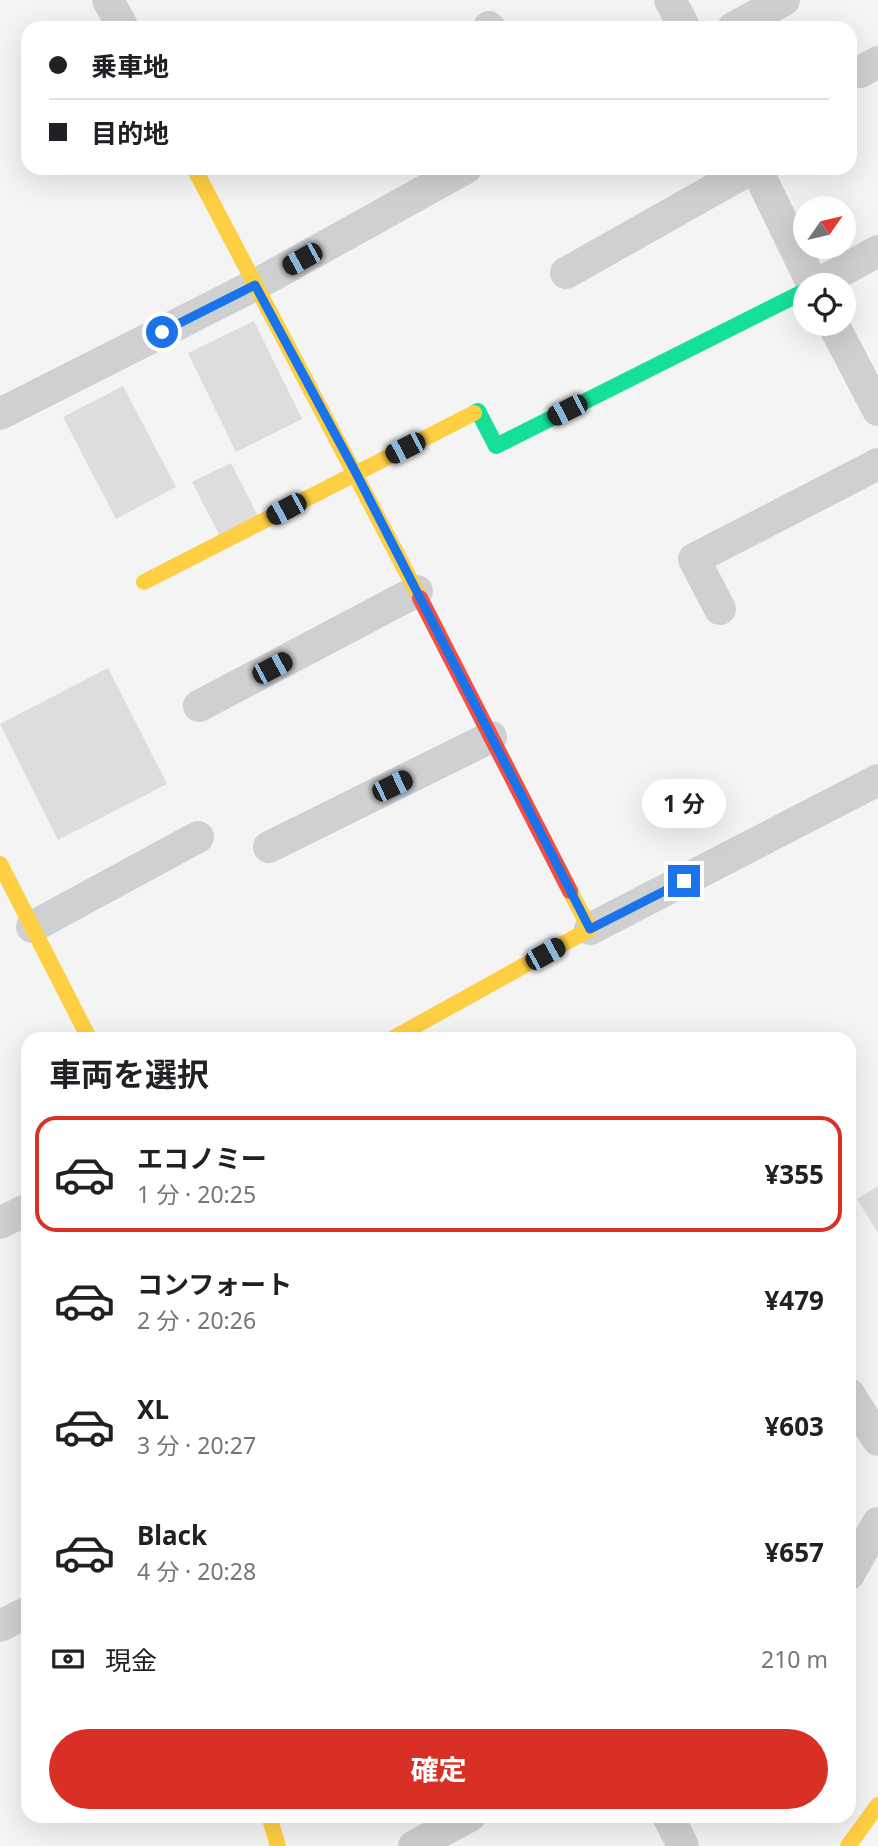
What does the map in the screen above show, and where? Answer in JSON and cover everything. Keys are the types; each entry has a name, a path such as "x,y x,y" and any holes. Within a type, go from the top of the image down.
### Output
{"street":[{"path":"108,0 119,21"},
{"path":"670,0 681,21"},
{"path":"746,21 785,0"},
{"path":"198,175 356,473 590,929"},
{"path":"0,414 255,285 453,175"},
{"path":"566,273 741,175"},
{"path":"758,175 809,273"},
{"path":"837,273 878,251"},
{"path":"144,582 478,411 496,446 793,297"},
{"path":"839,336 878,410"},
{"path":"720,609 695,559 878,464"},
{"path":"199,706 417,591"},
{"path":"269,847 491,737"},
{"path":"404,1032 590,929 878,780"},
{"path":"32,927 198,838"},
{"path":"0,864 86,1032"},
{"path":"0,1223 21,1212"},
{"path":"856,1405 878,1440"},
{"path":"856,1562 878,1523"},
{"path":"0,1626 21,1616"},
{"path":"848,1846 878,1805"},
{"path":"271,1823 278,1846"},
{"path":"414,1846 457,1823"},
{"path":"672,1823 683,1846"}],"building":[{"path":"254,321 302,419 236,452 188,353"},
{"path":"123,386 176,487 116,519 63,417"},
{"path":"231,463 258,516 220,536 192,482"},
{"path":"108,668 167,784 58,840 0,724"},
{"path":"878,1186 878,1233 857,1199"}],"traffic: fast":[{"path":"474,413 478,411 496,446 793,297"}],"traffic: slow":[{"path":"198,175 420,598"},
{"path":"144,582 474,413"},
{"path":"0,864 86,1032"},
{"path":"404,1032 590,929 570,891"},
{"path":"848,1846 878,1805"},
{"path":"271,1823 278,1846"}],"traffic: jam":[{"path":"420,598 570,891"}],"route":[{"path":"162,332 255,285 356,473 590,929 684,881"}]}
